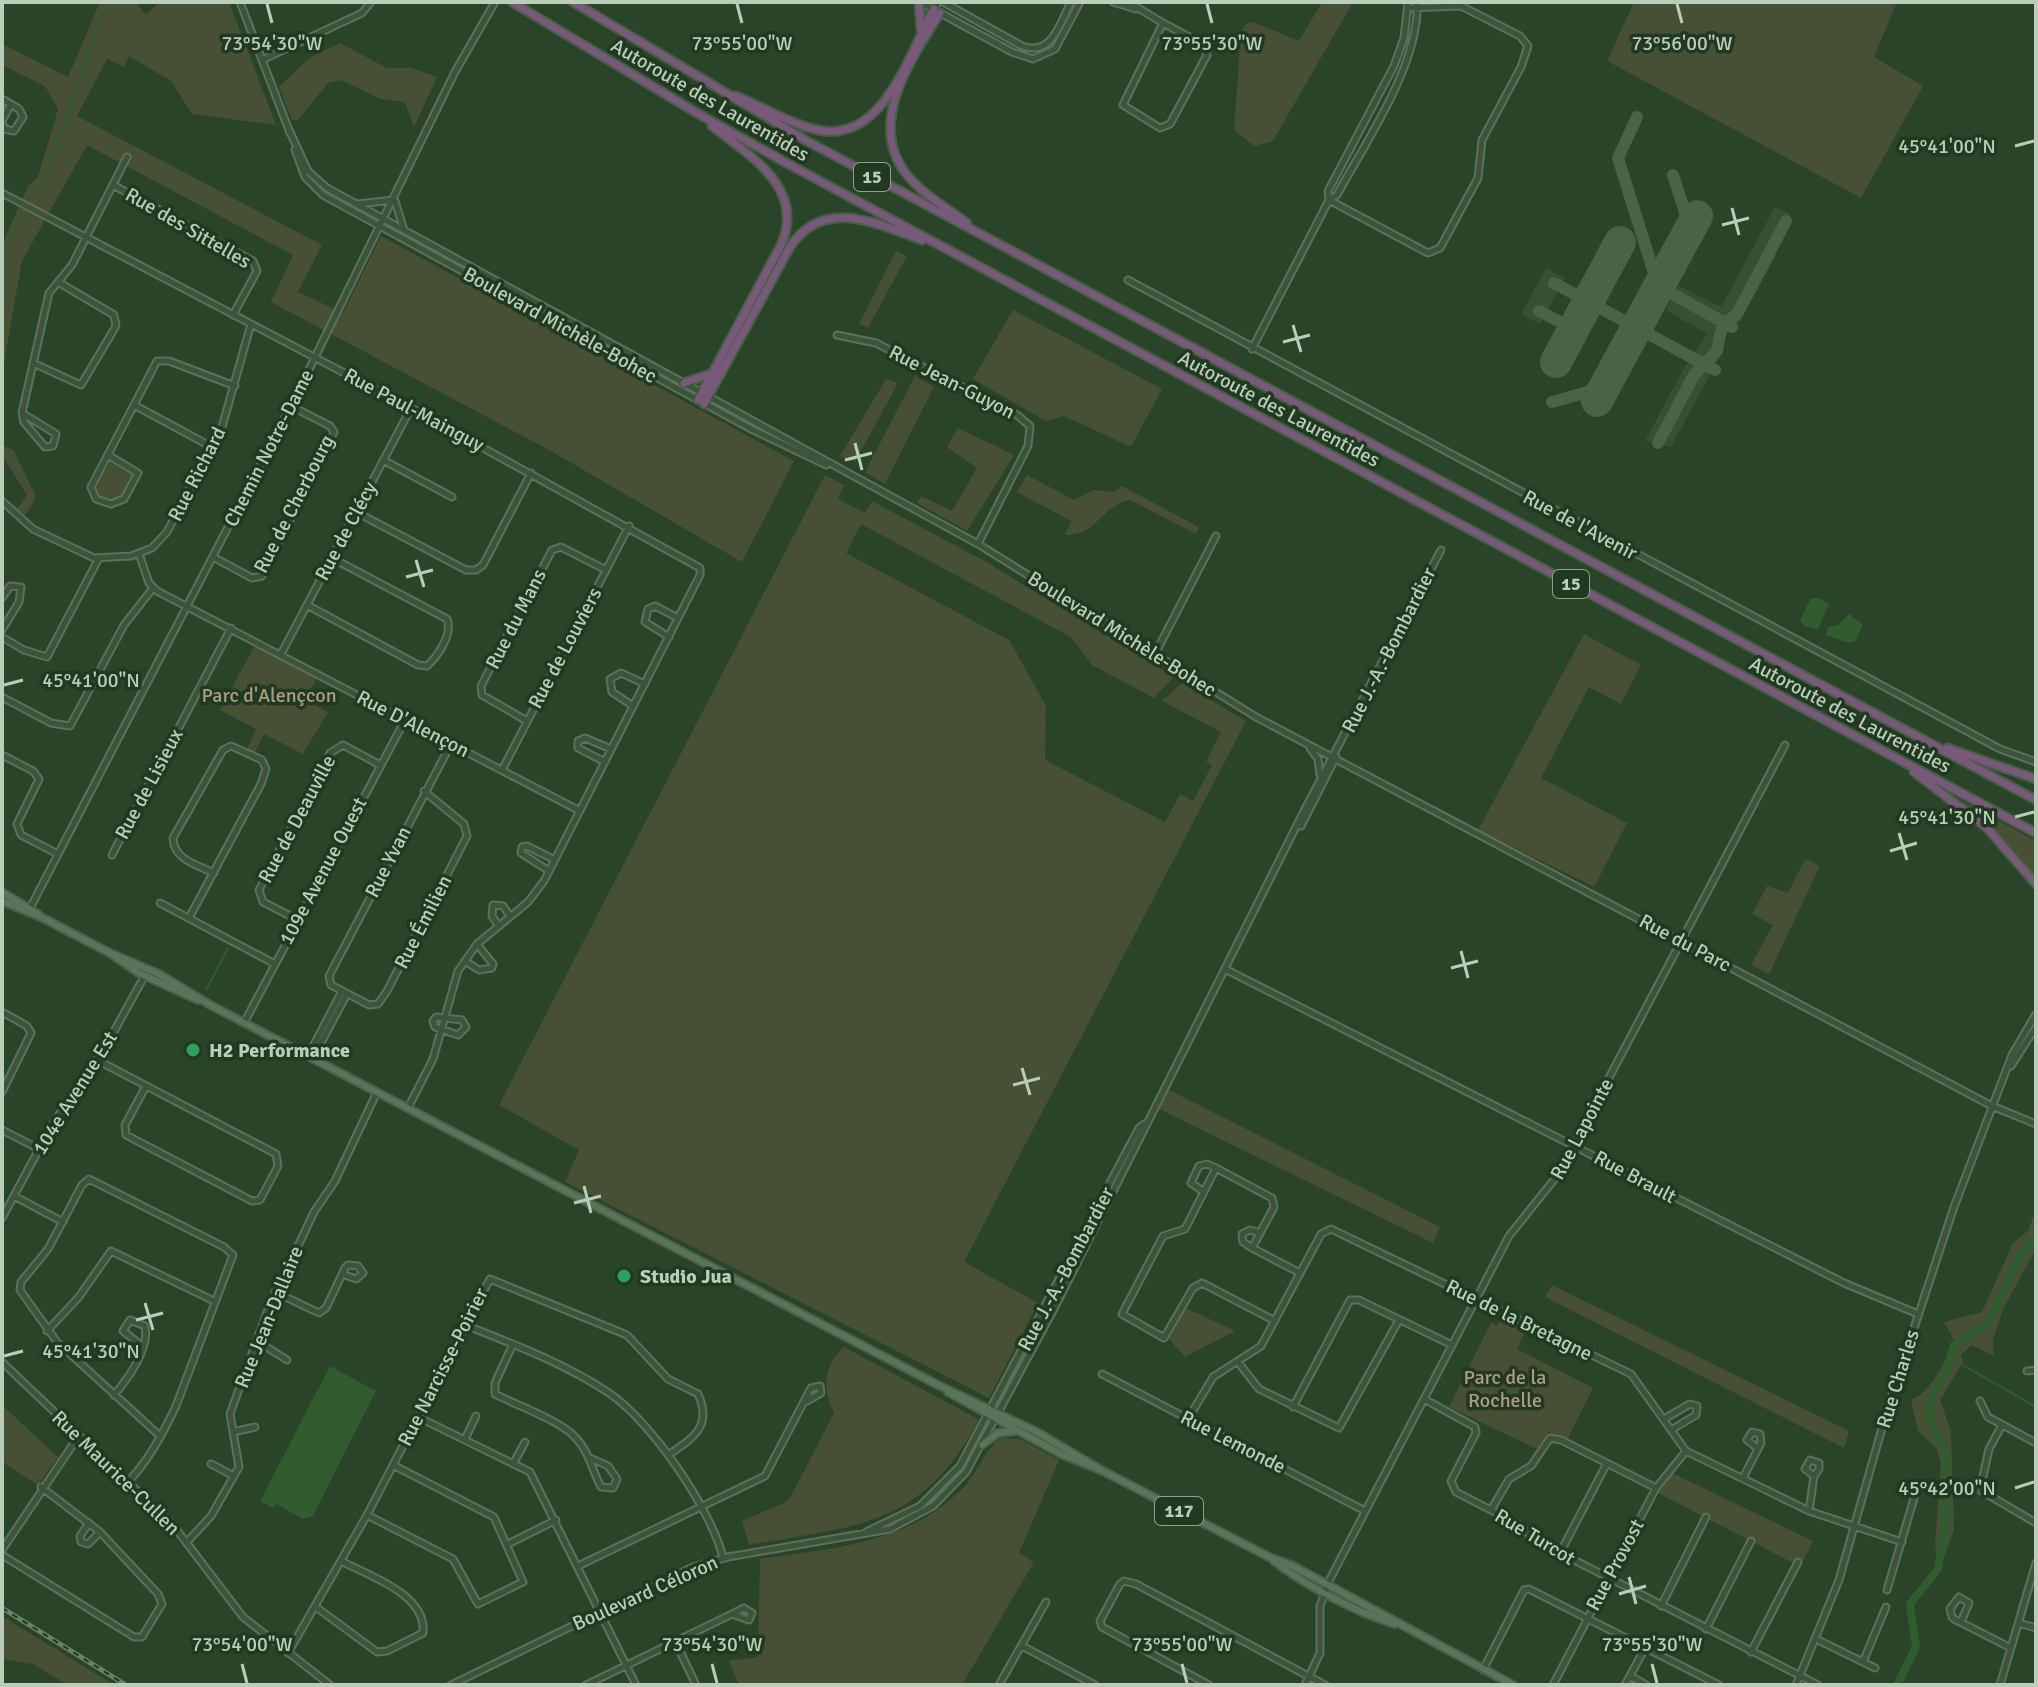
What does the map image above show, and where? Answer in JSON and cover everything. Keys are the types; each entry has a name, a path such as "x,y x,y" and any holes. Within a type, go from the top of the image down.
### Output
{"highway":[{"name":"Autoroute des Laurentides","path":"512,2 695,112 944,248 2036,833"},
{"name":"Autoroute des Laurentides","path":"573,2 714,87 984,237 2036,800"},
{"path":"920,2 921,32"},
{"path":"714,87 810,128 830,131 847,129 863,123 878,109 921,32 942,5"},
{"path":"942,5 894,100 889,119 890,139 897,160 910,178 984,237"},
{"path":"695,112 771,175 783,193 788,212 781,245 710,374 703,398"},
{"path":"703,398 790,247 808,227 828,218 854,217 944,248"},
{"path":"684,383 710,374"},
{"path":"1924,740 2036,779"},
{"path":"1893,756 1982,823 2036,884"}],"main road":[{"name":"117","path":"2,892 41,917 938,1385 992,1418 1081,1464 1103,1471"},
{"name":"117","path":"2,901 27,908"},
{"name":"117","path":"938,1385 1000,1412 1084,1457 1103,1471 1513,1685"},
{"path":"982,1445 998,1433 1019,1431"}],"street":[{"name":"Boulevard Michèle-Bohec","path":"240,2 289,130 302,173 311,185 380,226 978,544 1155,654 1334,758"},
{"path":"262,60 362,13 371,2"},
{"path":"920,2 942,5 1022,46 1034,49 1051,41 1071,2"},
{"path":"942,5 1016,54 1036,59 1057,46 1080,2"},
{"path":"1113,2 1137,9"},
{"path":"1128,2 1204,45 1207,55 1170,124 1160,128 1125,109 1123,100 1163,23"},
{"name":"Chemin Notre-Dame","path":"27,908 188,607 291,406 455,72 495,3"},
{"path":"1408,5 1461,6 1520,36 1528,46 1521,67 1482,140 1478,178 1440,248 1428,253 1329,200 1328,191 1394,66 1404,38 1408,5"},
{"path":"1252,349 1329,200 1337,195 1404,68 1415,33 1417,5"},
{"path":"2,99 11,104 22,113 17,128 11,132 2,122 11,104"},
{"name":"Boulevard Michèle-Bohec","path":"289,130 314,179 684,383 703,398"},
{"path":"22,413 56,434 53,446 45,447 24,422 22,413 45,302 85,238 127,157"},
{"name":"Rue des Sittelles","path":"113,185 253,261 257,271 233,315"},
{"name":"Rue Paul-Mainguy","path":"2,193 411,408 697,563 700,575 678,618"},
{"path":"356,204 394,199 405,231"},
{"name":"Rue de l'Avenir","path":"1128,280 1993,746 2036,762"},
{"path":"33,363 81,385 116,326 114,315 58,282"},
{"name":"Rue Richard","path":"139,554 165,535 212,447 229,410 251,324"},
{"name":"Rue Jean-Guyon","path":"837,335 876,343 1029,424 1032,434 1028,446 978,544"},
{"path":"108,455 138,473 124,499 111,504 96,499 91,487 157,361 169,361 235,386"},
{"path":"134,405 212,447"},
{"name":"Rue de Cherbourg","path":"213,557 256,579 263,574 334,432 330,426 291,406"},
{"name":"Rue de Clécy","path":"281,654 411,408"},
{"path":"383,460 452,497"},
{"path":"356,512 466,570 476,570 483,565 531,473"},
{"path":"2,501 33,529 99,558 139,554 153,588 124,625 70,726 51,723 2,697"},
{"name":"Rue de Louviers","path":"502,770 629,526"},
{"path":"1155,654 1216,536"},
{"name":"Rue du Mans","path":"527,721 487,700 482,695 481,686 552,550 561,547 606,570"},
{"name":"Rue J.-A.-Bombardier","path":"1293,837 1310,813 1338,749 1441,550"},
{"path":"2,637 24,650 47,657 99,558"},
{"path":"307,605 418,665 427,666 442,646 449,631 447,619 332,558"},
{"path":"2,598 10,586 21,587 19,602 2,630"},
{"name":"Rue D'Alençon","path":"153,588 580,811"},
{"path":"408,1108 443,1031 458,971 477,944 528,902 549,871 669,637 678,618 655,606 648,609 645,622 669,637"},
{"name":"Rue de Lisieux","path":"112,855 231,628"},
{"path":"633,706 612,692 610,679 621,673 645,684"},
{"name":"109e Avenue Ouest","path":"244,1023 273,963 405,720"},
{"path":"605,762 578,748 578,741 585,738 611,749"},
{"name":"Rue Yvan","path":"345,992 328,981 451,744"},
{"path":"1307,744 1318,758 1320,779"},
{"name":"Rue de Deauville","path":"297,919 263,902 259,890 330,753 343,745 380,765"},
{"name":"Rue Lapointe","path":"1305,1685 1320,1653 1320,1606 1326,1588 1365,1511 1512,1230 1547,1193 1574,1145 1785,745"},
{"path":"189,918 214,873 261,784 266,769 262,760 231,746 223,750 173,838 173,848 180,856 214,873"},
{"path":"2,755 33,771 39,779 17,824 21,835 58,854"},
{"name":"Rue J.-A.-Bombardier","path":"992,1418 992,1408 1139,1128 1145,1123 1320,779 1334,758"},
{"name":"Rue du Parc","path":"1334,758 1992,1106 2036,1124"},
{"name":"Rue Émilien","path":"345,992 375,1006 387,991 467,836 464,824 424,791"},
{"path":"549,871 521,853 522,847 527,846 555,860"},
{"path":"160,903 273,963"},
{"path":"498,925 492,916 493,905 503,906 510,916"},
{"path":"465,961 479,970 492,968 493,964 477,944"},
{"name":"Rue Brault","path":"1225,969 1844,1283 1918,1314"},
{"name":"104e Avenue Est","path":"2,1218 39,1149 97,1060 147,972"},
{"path":"310,1057 345,992"},
{"path":"2,1012 27,1026 31,1035 2,1092"},
{"name":"Rue Charles","path":"1796,1685 1839,1580 1918,1314 1992,1106 2019,1040 2036,1014"},
{"path":"436,1017 462,1020 466,1027 458,1035 443,1031 433,1021 436,1017"},
{"name":"Rue Charles","path":"2006,1074 2036,1027"},
{"path":"97,1060 276,1154 278,1166 260,1200 252,1201 126,1135 125,1125 146,1086"},
{"name":"Rue Jean-Dallaire","path":"187,1542 207,1522 234,1476 240,1460 231,1411 275,1292 377,1092"},
{"name":"Rue J.-A.-Bombardier","path":"992,1418 1000,1412 1145,1131 1145,1123"},
{"path":"2,1130 39,1149"},
{"path":"1204,1192 1193,1186 1192,1179 1202,1164 1216,1168 1272,1198 1274,1206 1252,1248"},
{"path":"1216,1168 1185,1229 1163,1236 1122,1314 1164,1338 1178,1320 1193,1288 1202,1283 1275,1321"},
{"path":"128,1482 160,1436 181,1396 214,1301 233,1259 231,1252 224,1247 92,1179 83,1183 45,1253 20,1286 47,1331 160,1436"},
{"path":"14,1196 63,1222"},
{"name":"Rue de la Bretagne","path":"1188,1419 1213,1377 1259,1348 1322,1232 1332,1229 1631,1374 1686,1451 1809,1511 1902,1542"},
{"path":"1260,1233 1250,1230 1242,1234 1243,1242 1300,1273"},
{"path":"47,1331 78,1298 111,1251 214,1301"},
{"path":"275,1292 318,1313 325,1309 342,1274"},
{"name":"Rue Narcisse-Poirier","path":"288,1653 367,1515 490,1279 627,1335 668,1379 698,1394 702,1426 698,1435 668,1455"},
{"path":"1293,1407 1348,1301 1359,1300 1452,1345"},
{"path":"114,1395 131,1373 142,1346 147,1328 130,1320 124,1332 142,1346"},
{"path":"1238,1362 1255,1386 1333,1428 1341,1427 1399,1320"},
{"path":"464,1325 513,1344 613,1395 668,1455 701,1507 723,1558"},
{"path":"257,1341 287,1360"},
{"path":"513,1344 492,1391 570,1432 590,1458 612,1470 617,1479 613,1488 601,1487 590,1466 590,1458"},
{"name":"Rue Maurice-Cullen","path":"2,1362 187,1542 238,1612 330,1685"},
{"path":"2027,1371 2036,1370"},
{"name":"Rue Lemonde","path":"1102,1374 1365,1511"},
{"name":"Rue Turcot","path":"1424,1399 1475,1427 1451,1485 1456,1492 1560,1553 1818,1685"},
{"path":"578,1566 767,1475 807,1401"},
{"path":"1980,1401 1984,1413 2036,1443"},
{"path":"1664,1419 1692,1403 1697,1406 1696,1415 1671,1430"},
{"path":"465,1439 476,1416"},
{"path":"418,1417 530,1472 636,1685"},
{"name":"Boulevard Céloron","path":"451,1685 693,1567 723,1558 890,1529 926,1511 956,1485 982,1445 992,1418"},
{"name":"Boulevard Céloron","path":"850,1537 899,1518 938,1492 992,1418"},
{"path":"2002,1425 1988,1453 1980,1490 2036,1523"},
{"path":"233,1432 255,1427"},
{"path":"41,1487 100,1532 138,1569 161,1599 161,1605 142,1637 132,1636 2,1552 41,1487 78,1437"},
{"path":"1491,1510 1509,1479 1531,1466 1550,1438 1656,1488"},
{"path":"513,1464 525,1442"},
{"path":"1743,1478 1756,1447"},
{"name":"Rue Provost","path":"1553,1685 1656,1488 1686,1451"},
{"path":"1560,1553 1607,1463"},
{"path":"211,1464 234,1476"},
{"path":"367,1515 453,1559 478,1604 523,1582 494,1517 393,1465"},
{"path":"1809,1511 1814,1476"},
{"path":"1887,1590 1915,1495"},
{"path":"1661,1606 1706,1517"},
{"path":"508,1544 556,1520"},
{"path":"89,1523 80,1536 82,1543 88,1544 100,1532"},
{"path":"1706,1630 1751,1541"},
{"path":"316,1607 377,1652 423,1633 424,1625 409,1599 341,1561"},
{"path":"1751,1652 1798,1562"},
{"path":"2000,1685 2036,1563"},
{"path":"1209,1685 1102,1627 1100,1621 1124,1581 1136,1584 1325,1685"},
{"path":"1483,1670 1524,1590 1531,1589 1719,1685"},
{"path":"1961,1622 1969,1603 1959,1597 1949,1612 1961,1622 2011,1648"},
{"path":"999,1685 1046,1602"},
{"path":"1863,1662 1886,1607"},
{"path":"586,1685 732,1614"},
{"path":"2019,1623 2036,1628"},
{"path":"1816,1639 1875,1668"},
{"path":"675,1642 696,1685"},
{"path":"1022,1646 1095,1685"},
{"path":"1625,1685 1645,1648"},
{"path":"1630,1676 1646,1685"}],"shaded area":[{"path":"1775,207 1791,214 1771,251 1776,255 1740,322 1730,325 1722,341 1724,348 1671,447 1645,441 1683,370 1707,334 1666,310 1679,286 1721,307"},
{"path":"1546,268 1565,278 1540,324 1521,314"},
{"path":"1811,598 1819,598 1829,604 1818,629 1804,626 1800,620"},
{"path":"1849,614 1863,625 1855,641 1848,643 1826,635 1828,627 1838,625"},
{"path":"330,1366 376,1391 313,1516 303,1519 276,1504 273,1508 260,1501"}],"green space":[{"path":"100,2 135,2 146,15 159,2 229,2 276,125 192,114 171,81 129,56 124,67 107,59 77,116 322,245 298,292 343,313 381,236 794,461 742,562 549,450 271,302 293,255 87,145 22,261 2,375 2,245 28,186 38,177 58,109 45,86 2,65 2,44 68,77"},
{"path":"1322,2 1353,2 1273,141 1254,146 1234,130 1241,33 1246,24 1253,22 1299,41"},
{"path":"1634,2 1897,2 1874,57 1923,86 1861,198 1607,61"},
{"path":"340,43 387,68 412,68 437,77 414,127 405,102 381,99 341,80 329,82 298,120 292,120 279,87 309,58"},
{"path":"896,251 907,256 868,328 859,324"},
{"path":"1013,310 1162,389 1131,447 1064,416 1046,421 973,379"},
{"path":"915,376 934,387 885,484 865,472"},
{"path":"886,379 898,383 855,462 840,456"},
{"path":"958,428 1014,455 967,531 917,503 921,496 952,511 977,468 947,447"},
{"path":"2,445 14,451 36,497 26,515 17,509 27,495 2,455"},
{"path":"110,462 132,472 134,478 124,496 111,502 95,495 94,488"},
{"path":"825,475 844,485 838,499 865,513 872,501 988,563 1174,677 1154,698 1092,665 1071,637 861,524 846,553 1009,640 1046,706 1045,760 1165,822 1180,794 1193,801 1212,765 1206,761 1221,732 1162,701 1182,683 1246,721 964,1262 1038,1303 989,1398 565,1182 579,1150 499,1105"},
{"path":"1027,475 1074,500 1093,490 1114,492 1122,486 1199,527 1196,534 1130,500 1120,503 1085,531 1065,535 1071,521 1017,492"},
{"path":"1584,634 1641,665 1621,704 1589,687 1541,778 1627,823 1594,887 1478,830"},
{"name":"Parc d'Alençcon","path":"255,645 317,678 305,700 328,712 303,754 264,734 254,754 246,751 256,729 220,710"},
{"path":"1957,798 2036,841 2036,879 1995,831"},
{"path":"1805,859 1820,866 1769,974 1751,965 1773,925 1752,914 1767,886 1788,893"},
{"path":"1169,1090 1440,1227 1433,1243 1159,1109"},
{"path":"2036,1209 2036,1249 2003,1309 1993,1340 1994,1356 1972,1345 1961,1355 1963,1362 1940,1400 1951,1432 1954,1530 1944,1557 1937,1556 1935,1545 1941,1464 1937,1449 1918,1431 1911,1400 1931,1383 1956,1344 1944,1322 1982,1312 2013,1243 2028,1231"},
{"path":"1552,1285 1849,1431 1844,1448 1545,1297"},
{"path":"1186,1308 1235,1331 1185,1357 1169,1339"},
{"name":"Parc de la Rochelle","path":"1501,1315 1527,1327 1517,1349 1593,1388 1568,1438 1548,1432 1537,1449 1449,1407 1491,1323 1497,1326"},
{"path":"844,1347 978,1419 977,1423 955,1458 932,1484 907,1503 880,1517 851,1526 749,1545 742,1521 786,1502 834,1413 826,1387 828,1370"},
{"path":"2,1405 58,1457 38,1485 2,1462"},
{"path":"1000,1438 1020,1439 1059,1460 1019,1553 1034,1562 962,1685 739,1685 729,1661 758,1657 760,1559 869,1540 919,1521 964,1487"},
{"path":"1672,1473 1813,1541 1802,1563 1795,1559 1793,1563 1658,1493"},
{"path":"2,1616 114,1685 68,1685 33,1664 2,1659"}],"waterway":[{"path":"36,194 67,120 106,2"},
{"path":"2,257 25,214"},
{"path":"206,990 228,948"},
{"path":"1897,1685 1916,1647 1910,1604 1938,1569 1945,1529 1946,1452 1930,1417 1930,1399 1945,1375 1954,1345 1988,1324 2020,1257 2036,1239"},
{"path":"1949,1357 2036,1407"}],"taxiway":[{"path":"1637,117 1618,158 1658,286 1732,327"},
{"path":"1673,175 1690,228"},
{"path":"1658,443 1694,375 1717,351 1722,330 1737,314 1786,221"},
{"path":"1554,283 1715,370"},
{"path":"1539,311 1574,329"},
{"path":"1552,402 1591,391 1600,395"}],"runway":[{"path":"1597,401 1697,216"},
{"path":"1556,362 1620,242"}],"railway":[{"path":"2,1608 126,1685"}],"place":[{"name":"H2 Performance","path":"193,1050"},
{"name":"Studio Jua","path":"624,1276"}]}
